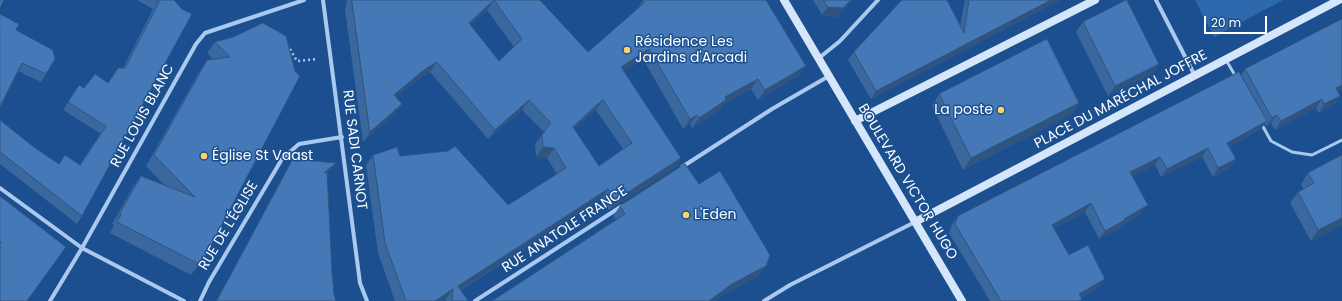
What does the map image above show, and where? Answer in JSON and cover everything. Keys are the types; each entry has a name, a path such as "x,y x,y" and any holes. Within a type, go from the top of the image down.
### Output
{"main road":[{"name":"BOULEVARD VICTOR HUGO","path":"784,0 962,301"},
{"path":"855,121 1095,0"},
{"name":"PLACE DU MARÉCHAL JOFFRE","path":"916,222 1339,0"}],"street":[{"name":"RUE LOUIS BLANC","path":"51,301 196,44 205,33 304,0"},
{"name":"RUE SADI CARNOT","path":"323,0 360,283 367,301"},
{"path":"819,58 840,42 878,0"},
{"path":"1156,0 1195,76"},
{"path":"680,168 772,109 829,76"},
{"name":"RUE DE L'ÉGLISE","path":"200,301 209,282 282,159 299,144 342,138"},
{"path":"0,188 82,248 184,301"},
{"name":"RUE ANATOLE FRANCE","path":"475,301 627,203"},
{"path":"764,301 790,285 916,222"}],"lane":[{"path":"1226,60 1237,78"},
{"path":"1258,116 1271,141 1292,152 1312,155 1342,140"}],"path":[{"path":"290,49 297,61 331,58"}],"shaded area":[{"path":"1195,0 1283,0 1214,37"}],"building":[{"path":"0,0 4,0 0,8"},
{"path":"156,0 174,0 182,9 192,14 82,216 0,152 0,120 35,148 59,164 65,155 80,165 106,126 68,102 79,85 84,88 95,74 108,83 118,68 125,68 159,2"},
{"path":"352,0 494,0 540,0 588,52 644,3 643,0 766,0 806,66 765,90 758,79 725,97 726,100 699,118 697,115 690,119 649,49 621,67 681,158 616,200 608,189 458,286 468,301 452,301 453,289 435,301 406,301 385,243 373,155 397,147 400,156 448,151 455,146 508,205 566,168 554,148 543,147 542,135 551,123 529,100 495,130 437,62 424,70 394,95 402,104 370,132","holes":["494,0 522,39 499,61 469,23","603,100 632,143 599,166 573,127"]},
{"path":"824,0 851,0 843,8 828,7"},
{"path":"902,0 947,0 964,33 969,0 1051,0 876,91 854,52"},
{"path":"1126,0 1159,64 1115,86 1083,22"},
{"path":"0,14 19,24 16,30 53,50 55,59 46,74 22,63 0,107"},
{"path":"1342,19 1342,85 1336,88 1340,96 1324,104 1322,99 1281,121 1277,115 1272,118 1245,69"},
{"name":"Église St Vaast","path":"263,23 286,36 295,71 300,76 205,257 203,257 199,264 117,222 121,214 120,213 141,176 195,197 154,155 207,60 230,57 215,42 233,37"},
{"name":"La poste","path":"1047,39 1079,103 971,158 939,94"},
{"path":"1239,72 1267,121 1227,143 1236,159 1218,168 1208,148 1167,169 1160,157 1130,172 1148,205 1105,231 1091,203 1052,225 1069,255 1088,245 1105,279 1079,294 1082,299 1079,301 1001,301 955,224 958,216"},
{"path":"1342,155 1342,218 1318,230 1298,192 1314,183 1308,173"},
{"path":"293,159 336,163 324,173 327,172 332,272 336,301 217,301"},
{"path":"685,164 699,184 720,171 770,255 766,266 732,284 709,301 492,301 625,214 620,206"},
{"path":"0,196 66,247 27,301 0,301"}],"place":[{"name":"Résidence Les Jardins d'Arcadi","path":"627,50"},
{"name":"La poste","path":"1001,110"},
{"name":"Église St Vaast","path":"204,156"},
{"name":"L'Eden","path":"686,215"}]}
